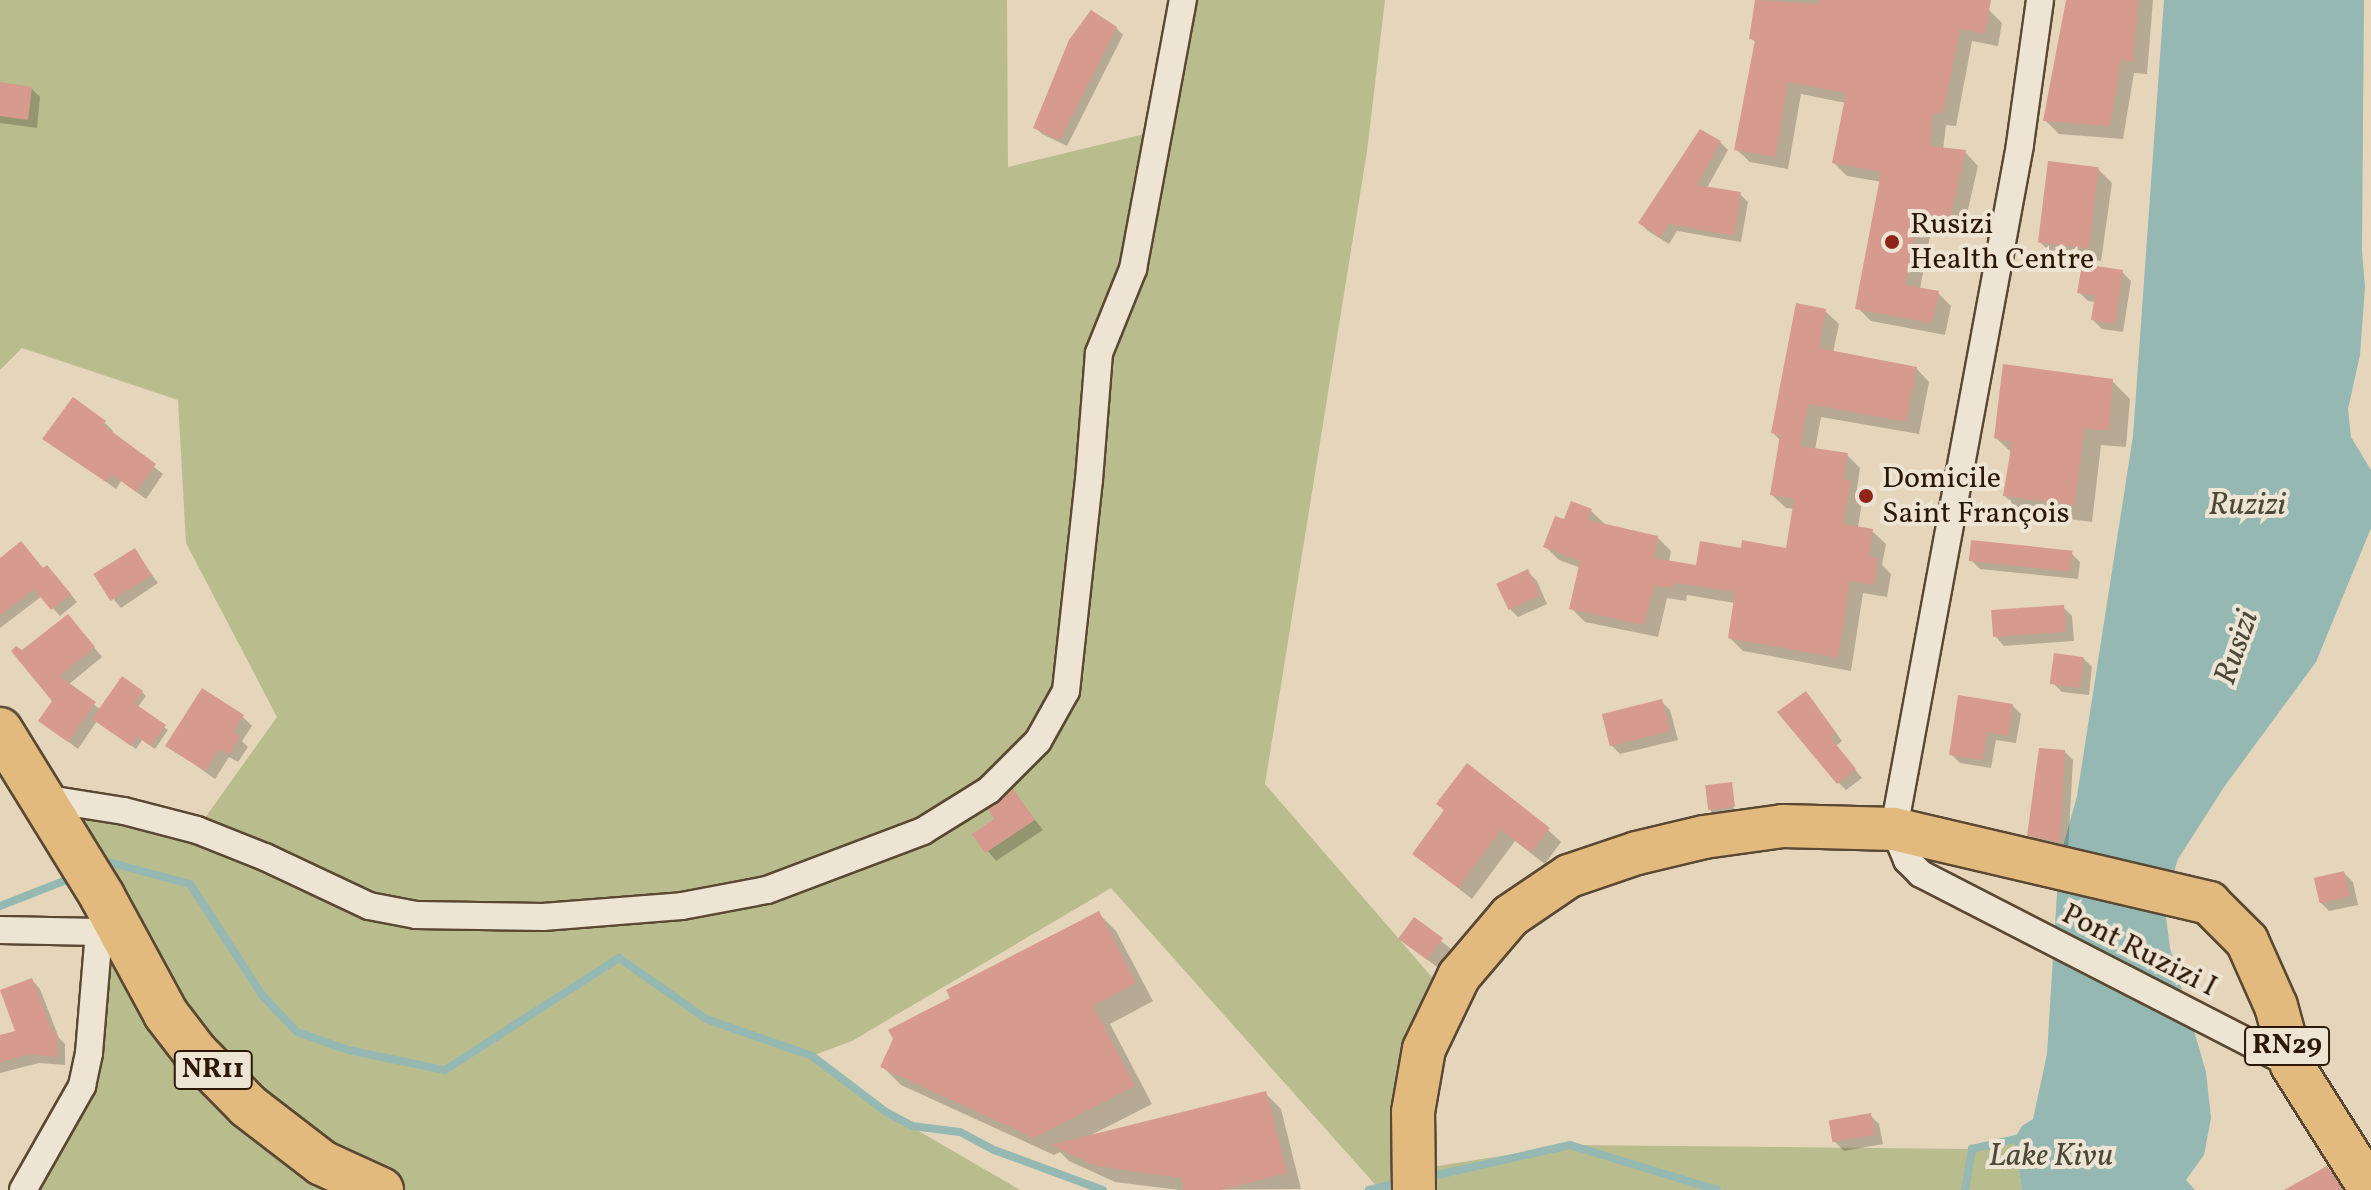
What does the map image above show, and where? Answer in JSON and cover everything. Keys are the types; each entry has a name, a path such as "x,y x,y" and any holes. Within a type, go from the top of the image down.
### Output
{"highway":[{"name":"NR11","path":"0,730 68,840 107,918 166,1014 196,1053 228,1086 322,1163 381,1190"}],"main road":[{"path":"1413,1180 1413,1112 1424,1049 1459,976 1510,916 1569,876 1637,853 1704,837 1783,826 1894,829"},
{"name":"RN29","path":"1894,829 2026,863 2209,903 2247,941 2276,1006 2292,1065 2371,1190"}],"street":[{"path":"42,798 124,811 197,830 265,857 369,906 416,915 543,917 682,906 767,890 923,831 989,790 1038,741 1066,691 1099,353 1133,269 1183,0"},
{"path":"1894,829 2020,145 2040,0"},
{"name":"Pont Ruzizi I","path":"1894,829 1907,860 1921,874 2292,1065"},
{"path":"0,930 107,918 82,1086 23,1190"}],"green space":[{"path":"0,0 1007,0 1008,167 1157,131 1183,0 1385,0 1367,151 1265,784 1449,997 1413,1170 1570,1145 1972,1149 2014,1139 2022,1190 1380,1190 1111,888 852,1041 812,1056 886,1112 1020,1190 23,1190 73,1105 99,932 42,798 197,829 277,717 186,543 178,400 22,348 0,370"}],"water":[{"name":"Ruzizi","path":"2164,0 2364,0 2362,251 2365,287 2360,355 2348,409 2351,437 2371,470 2371,528 2316,662 2224,787 2178,859 2164,902 2170,948 2206,1072 2211,1118 2204,1155 2186,1180 2195,1190 2022,1190 2014,1139 2022,1126 2033,1119 2047,1054 2059,861 2077,796 2133,436"}],"building":[{"path":"1755,0 1818,4 1819,0 1991,0 1985,34 1960,29 1943,113 1933,113 1930,146 1966,150 1950,219 1919,213 1905,285 1939,291 1932,323 1855,309 1881,172 1832,163 1846,93 1788,82 1775,157 1734,150 1755,40 1749,39"},
{"path":"2066,0 2138,0 2133,61 2121,60 2110,126 2043,121"},
{"path":"1091,10 1117,27 1060,140 1033,128 1069,40"},
{"path":"0,82 32,87 28,120 0,116"},
{"path":"1700,129 1721,141 1697,185 1741,192 1734,236 1669,224 1661,237 1638,223"},
{"path":"2048,161 2099,167 2089,249 2038,242"},
{"path":"2082,264 2123,270 2115,324 2091,320 2095,295 2077,293"},
{"path":"1796,303 1826,309 1819,348 1917,367 1906,422 1808,404 1800,446 1848,453 1843,479 1851,480 1843,524 1873,529 1869,557 1878,558 1874,585 1850,581 1838,658 1728,638 1735,592 1674,583 1673,588 1654,586 1644,625 1569,609 1580,561 1543,547 1555,516 1564,519 1571,501 1592,509 1588,520 1658,536 1654,558 1696,565 1700,541 1741,548 1742,540 1786,548 1794,499 1770,495 1780,435 1771,433"},
{"path":"2003,364 2113,379 2109,430 2084,429 2075,505 2003,496 2012,442 1994,438"},
{"path":"73,397 106,421 103,425 156,464 136,492 112,474 106,482 42,439"},
{"path":"1971,540 2072,551 2070,572 1969,561"},
{"path":"21,541 43,568 47,565 71,594 51,610 34,589 0,615 0,558"},
{"path":"135,548 152,575 110,601 93,574"},
{"path":"1528,569 1540,595 1509,610 1496,584"},
{"path":"2064,605 2066,632 1993,637 1991,610"},
{"path":"68,614 95,647 59,676 96,702 68,742 38,721 52,701 11,651 16,646 22,650"},
{"path":"2054,653 2084,657 2079,688 2050,684"},
{"path":"122,676 143,691 134,703 166,725 151,746 137,737 131,746 92,719"},
{"path":"202,688 244,715 233,732 240,736 229,754 219,749 205,771 165,746"},
{"path":"1806,691 1836,733 1830,737 1856,769 1837,784 1777,712"},
{"path":"1958,695 2013,704 2008,736 1987,732 1983,760 1949,755"},
{"path":"1662,699 1670,731 1610,746 1602,714"},
{"path":"2039,748 2065,750 2060,842 2027,836"},
{"path":"1467,763 1550,828 1531,852 1501,830 1458,888 1412,854 1444,810 1436,804"},
{"path":"1732,782 1735,807 1708,810 1705,785"},
{"path":"1013,789 1035,820 985,853 972,834 994,819 988,809"},
{"path":"2344,871 2350,896 2320,903 2314,878"},
{"path":"1099,911 1136,983 1093,1006 1135,1086 1034,1138 880,1067 893,1039 888,1030 950,998 946,990"},
{"path":"1414,917 1443,938 1427,960 1398,939"},
{"path":"32,978 53,1033 57,1033 57,1057 29,1054 0,1062 0,1035 15,1031 0,990"},
{"path":"1266,1091 1287,1173 1220,1190 1184,1190 1181,1178 1097,1166 1051,1145"},
{"path":"1871,1113 1875,1135 1832,1142 1829,1120"},
{"path":"2327,1166 2343,1190 2284,1190"}],"waterway":[{"path":"98,868 112,863 190,884 262,995 297,1032 348,1050 445,1070 619,958 706,1019 812,1056 886,1112 912,1126 960,1132 994,1150 1103,1190"},
{"path":"0,906 74,877"},
{"name":"Lake Kivu","path":"1965,1190 1972,1149 2024,1137"},
{"path":"1424,1178 1570,1145 1717,1190"},
{"path":"1369,1190 1403,1182"}],"place":[{"name":"Rusizi Health Centre","path":"1892,242"},
{"name":"Domicile Saint François","path":"1866,496"}],"water label":[{"name":"Rusizi","path":"2238,648"}]}
